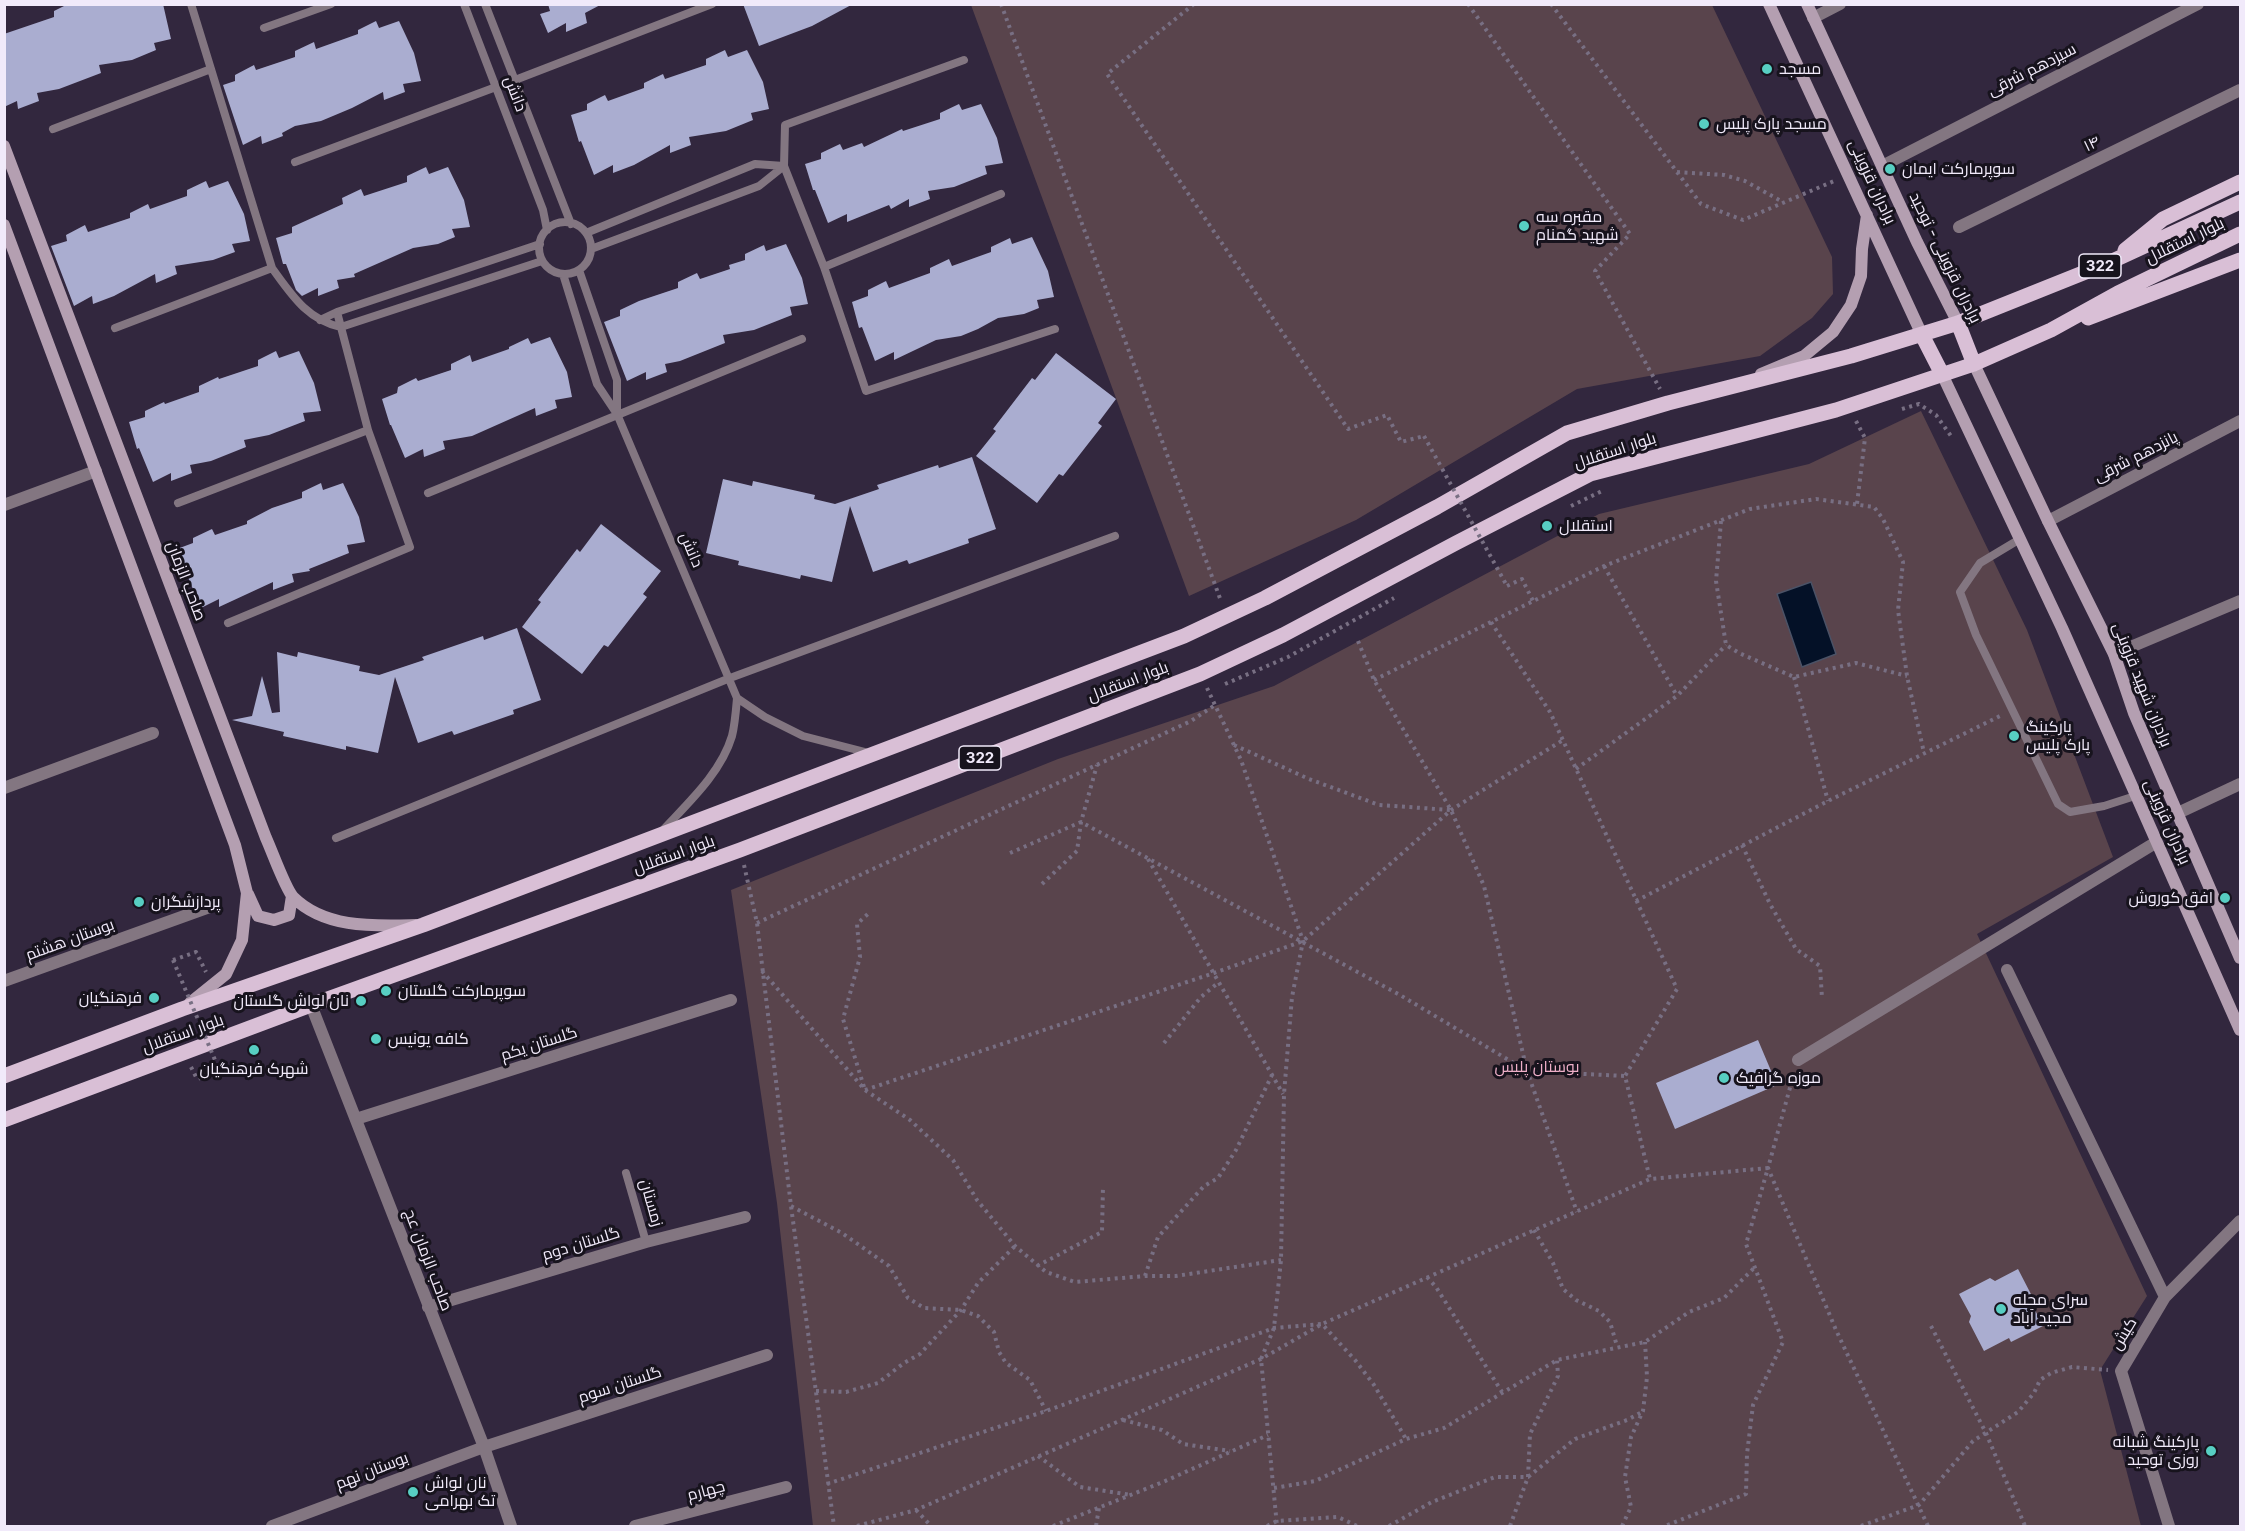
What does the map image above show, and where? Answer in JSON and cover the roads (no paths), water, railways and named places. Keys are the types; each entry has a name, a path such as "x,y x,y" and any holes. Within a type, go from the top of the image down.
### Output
{"main road":[{"name":"برادران قزوینی","path":"1769,4 1942,375"},
{"name":"برادران قزوینی - توحید","path":"1807,4 1958,323 1974,364"},
{"name":"صاحب الزمان","path":"4,146 266,838 292,896"},
{"path":"2108,263 2163,219 2241,182"},
{"name":"بلوار استقلال","path":"4,1076 423,925 1184,636 1264,598 1437,507 1567,433 1922,335 1958,323 2108,263 2241,202"},
{"path":"1715,393 1804,356 1833,332 1851,305 1861,276 1867,214"},
{"path":"4,225 235,845 247,893 258,916 274,920 289,915 292,896 319,914 361,926 423,925"},
{"name":"بلوار استقلال","path":"4,1120 311,1005 740,850 1200,674 1283,635 1590,474 1849,405 1974,364 2051,330 2118,293 2241,234"},
{"path":"2051,330 2124,306 2241,260"},
{"name":"برادران شهید قزوینی","path":"1974,364 2114,654 2134,713 2240,954"},
{"path":"1942,375 2020,539"},
{"name":"برادران قزوینی","path":"2020,539 2241,1030"},
{"path":"182,1010 226,975 242,940 247,893"}],"street":[{"path":"1813,18 1840,4"},
{"name":"سیزدهم شرقی","path":"1882,166 2198,4"},
{"name":"۱۴","path":"1959,227 2241,90"},
{"name":"پانزدهم شرقی","path":"2048,521 2241,421"},
{"path":"4,505 96,471"},
{"path":"2114,654 2241,601"},
{"path":"4,788 153,733"},
{"path":"2178,813 2241,784"},
{"path":"1798,1060 2156,843"},
{"name":"بوستان هشتم","path":"4,981 215,905"},
{"path":"2007,970 2165,1297"},
{"name":"گلستان یکم","path":"356,1119 731,1000"},
{"name":"صاحب الزمان عج","path":"311,1005 484,1447 511,1527"},
{"name":"گلستان دوم","path":"428,1307 646,1242 746,1217"},
{"name":"کیش","path":"2169,1527 2121,1371 2165,1297 2241,1221"},
{"name":"گلستان سوم","path":"484,1447 767,1355"},
{"name":"بوستان نهم","path":"272,1527 484,1447"},
{"name":"چهارم","path":"635,1527 786,1487"}],"lane":[{"path":"191,4 272,268 298,304 320,321 341,327 542,261"},
{"path":"264,28 331,4"},
{"name":"دانش","path":"464,4 543,210 547,230"},
{"name":"دانش","path":"485,4 571,224"},
{"path":"515,80 712,4"},
{"path":"964,60 785,125 784,166 824,267 866,391 1055,329"},
{"path":"53,129 211,69"},
{"path":"295,162 496,87"},
{"path":"586,233 755,164 784,166"},
{"path":"591,249 759,186 784,166"},
{"path":"824,267 1001,194"},
{"path":"571,224 586,233 591,249 585,265 579,270 562,274 554,272 542,261 540,244 547,230 554,225 571,224"},
{"path":"320,321 337,312 540,244"},
{"path":"115,328 272,268"},
{"name":"دانش","path":"579,270 617,380 617,414"},
{"name":"دانش","path":"562,274 597,384 617,414 737,698"},
{"path":"228,623 410,547 368,430 337,312"},
{"path":"428,493 802,339"},
{"path":"177,503 368,430"},
{"path":"336,838 730,678 1115,536"},
{"path":"2020,539 1980,563 1960,592 1976,635 2058,804 2070,812 2104,806 2135,796"},
{"path":"658,836 698,792 721,760 732,735 737,698 765,717 803,736 872,754"},
{"name":"زمستان","path":"626,1173 646,1242"}],"water":[{"path":"1811,582 1836,654 1802,667 1777,594"}],"place":[{"name":"مسجد","path":"1767,69"},
{"name":"مسجد پارک پلیس","path":"1704,124"},
{"name":"سوپرمارکت ایمان","path":"1890,169"},
{"name":"مقبره سه شهید گمنام","path":"1524,226"},
{"name":"استقلال","path":"1547,526"},
{"name":"پارکینگ پارک پلیس","path":"2014,736"},
{"name":"افق کوروش","path":"2225,898"},
{"name":"پردازشگران","path":"139,902"},
{"name":"سوپرمارکت گلستان","path":"386,991"},
{"name":"فرهنگیان","path":"154,998"},
{"name":"نان لواش گلستان","path":"361,1001"},
{"name":"کافه یونیس","path":"376,1039"},
{"name":"شهرک فرهنگیان","path":"254,1050"},
{"name":"موزه گرافیک","path":"1724,1078"},
{"name":"سرای محله مجید آباد","path":"2001,1309"},
{"name":"پارکینگ شبانه روزی توحید","path":"2211,1451"},
{"name":"نان‌ لواش‌ تک‌ بهرامی","path":"413,1492"}],"park label":[{"name":"بوستان پلیس","path":"1537,1067"}]}
